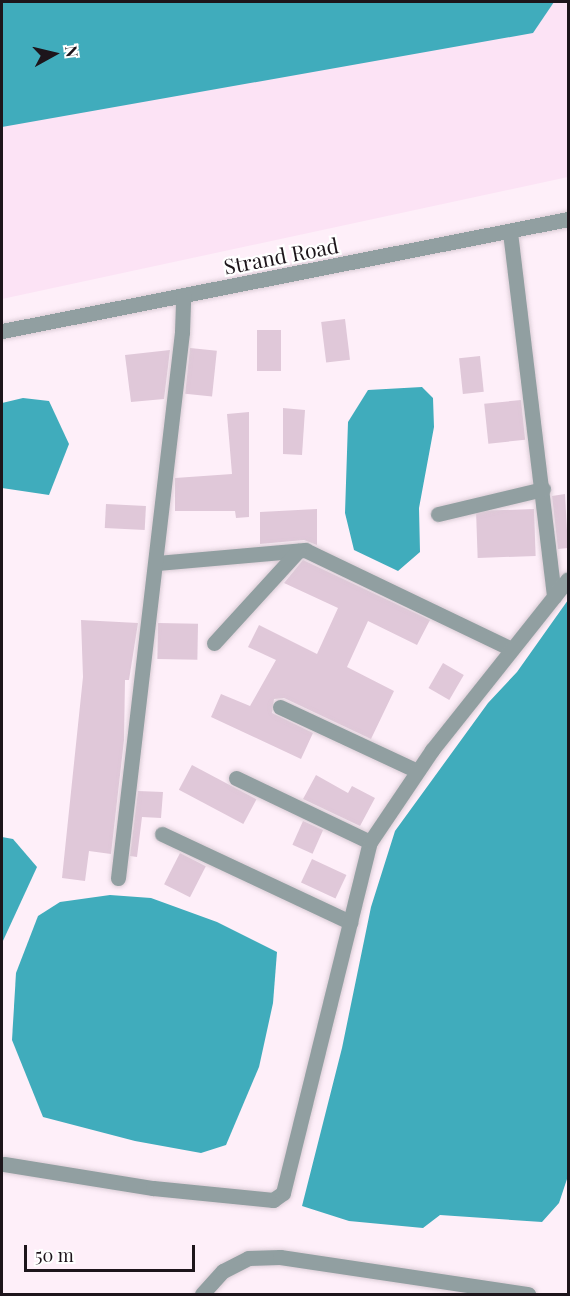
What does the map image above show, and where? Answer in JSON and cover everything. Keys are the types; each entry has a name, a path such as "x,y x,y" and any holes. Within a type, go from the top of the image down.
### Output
{"street":[{"name":"Strand Road","path":"2,331 568,219"},
{"path":"510,232 543,489 554,596"},
{"path":"118,878 156,563 183,295"},
{"path":"438,514 543,489"},
{"path":"156,563 305,550 512,649"},
{"path":"214,643 298,551"},
{"path":"4,1164 153,1188 273,1200 283,1193 370,842 417,771 568,579"},
{"path":"280,707 417,771"},
{"path":"236,778 370,842"},
{"path":"162,834 350,922"},
{"path":"202,1294 223,1271 248,1258 280,1257 528,1294"}],"shaded area":[{"path":"2,2 568,2 568,177 2,299"}],"water":[{"path":"2,2 554,2 533,33 2,127"},
{"path":"422,387 433,398 434,427 419,508 420,552 398,571 354,550 345,513 348,422 368,390"},
{"path":"23,398 49,401 69,444 49,495 2,488 2,403"},
{"path":"568,600 568,1176 559,1203 542,1222 440,1215 423,1228 349,1221 302,1206 342,1048 371,907 395,831 488,703 517,672"},
{"path":"2,837 13,839 37,867 2,943"},
{"path":"110,895 151,898 217,922 277,952 273,1003 259,1067 226,1145 201,1153 135,1141 43,1117 12,1040 16,973 38,916 60,902"}],"building":[{"path":"345,319 350,360 326,363 321,322"},
{"path":"257,330 281,330 281,371 257,371"},
{"path":"190,348 217,351 212,397 185,394"},
{"path":"170,350 164,399 131,402 125,355"},
{"path":"480,356 484,392 463,394 459,358"},
{"path":"521,400 525,440 488,444 484,404"},
{"path":"283,408 305,410 302,455 283,454"},
{"path":"249,412 249,517 236,518 235,511 175,511 175,478 232,474 227,414"},
{"path":"565,494 568,548 558,549 552,496"},
{"path":"106,504 146,506 145,530 105,528"},
{"path":"317,509 317,545 304,540 260,544 260,512"},
{"path":"534,509 536,556 478,558 476,511"},
{"path":"303,560 430,620 417,645 368,621 347,667 394,691 371,739 284,698 274,699 272,713 313,733 301,759 211,717 221,694 250,706 276,660 248,647 259,625 317,654 338,608 284,583"},
{"path":"81,620 138,623 129,680 125,680 124,740 111,854 89,851 85,881 62,878 83,677"},
{"path":"158,623 198,624 197,660 157,659"},
{"path":"443,663 464,675 449,700 428,688"},
{"path":"192,765 256,799 243,824 179,790"},
{"path":"316,775 348,793 352,786 375,798 360,826 303,799"},
{"path":"138,791 163,792 161,818 142,817 137,857 130,856"},
{"path":"303,821 323,830 313,854 292,845"},
{"path":"180,853 206,866 190,897 164,884"},
{"path":"312,859 346,875 335,899 301,883"}]}
